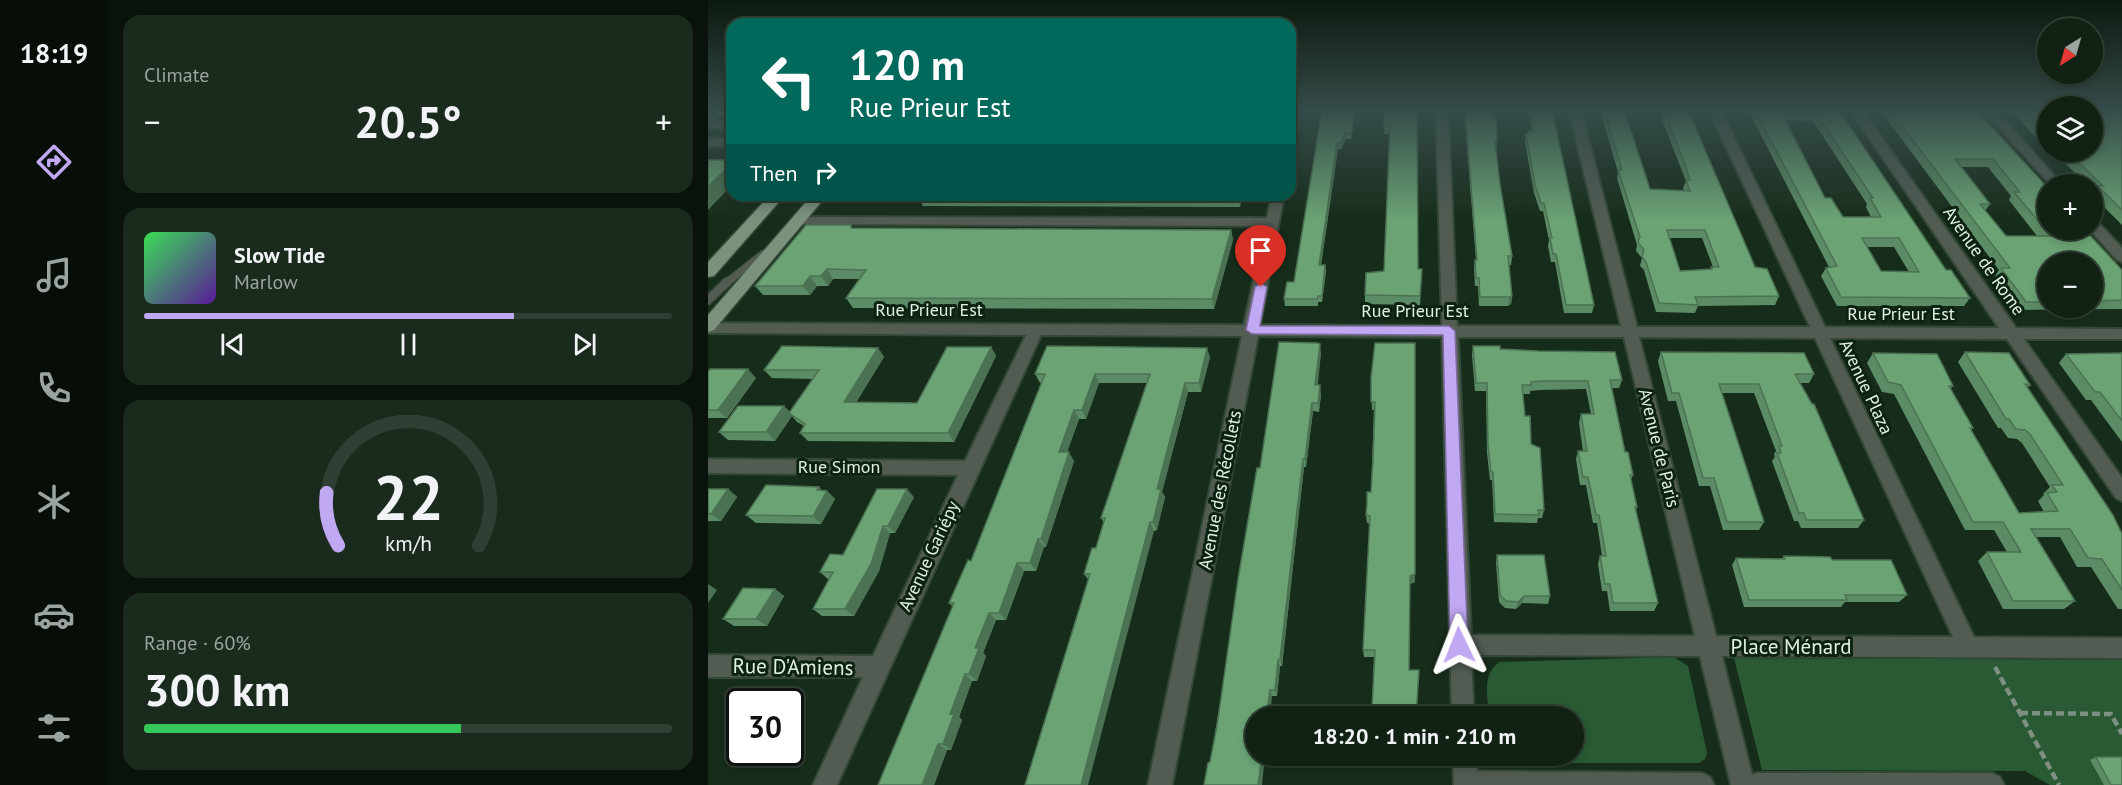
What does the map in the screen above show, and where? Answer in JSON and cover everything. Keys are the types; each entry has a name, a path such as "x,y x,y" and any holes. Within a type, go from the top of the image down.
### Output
{"main road":[{"path":"708,272 773,201"},
{"path":"708,327 815,201"}],"street":[{"path":"1443,147 1462,706"},
{"name":"Avenue de Paris","path":"1584,147 1743,785"},
{"name":"Avenue Plaza","path":"1732,147 1819,333 1976,647"},
{"name":"Avenue de Rome","path":"1881,147 2122,493"},
{"path":"2022,147 2047,174"},
{"name":"Avenue des Récollets","path":"1160,785 1277,201"},
{"path":"799,220 1273,222"},
{"path":"2103,236 2122,257"},
{"name":"Rue Prieur Est","path":"708,327 2122,334"},
{"name":"Avenue Gariépy","path":"825,785 1036,329"},
{"name":"Rue Simon","path":"708,466 970,468"},
{"name":"Place Ménard","path":"1459,645 2122,648"},
{"name":"Rue D'Amiens","path":"708,666 878,667"},
{"path":"1465,766 1466,784 1701,785"},
{"path":"1757,785 1992,785"}],"lane":[{"path":"708,300 718,289 783,239"}],"path":[{"path":"1976,647 2020,713 2059,785"},
{"path":"2020,713 2111,714 2122,734"}],"green space":[{"path":"1674,657 1688,666 1707,753 1705,759 1699,763 1584,763 1584,706 1488,706 1488,679 1490,672 1500,662"},
{"path":"1734,658 2122,660 2122,785 2050,785 2025,771 1762,770"}],"building":[{"path":"1316,147 1336,147 1319,265 1325,265 1322,296 1318,296 1317,299 1284,299 1287,282 1294,282"},
{"path":"1389,147 1417,147 1418,269 1422,269 1420,296 1365,295 1366,273 1384,271"},
{"path":"1468,147 1496,147 1512,256 1508,256 1512,296 1480,297 1479,278 1476,278 1475,260 1477,260"},
{"path":"1528,147 1560,147 1594,305 1566,305 1556,254 1553,254 1544,203 1541,203 1535,185"},
{"path":"1615,147 1636,147 1650,189 1690,191 1686,180 1690,180 1678,147 1704,147 1755,267 1767,269 1779,296 1695,297 1698,305 1659,303 1646,262 1642,257 1644,250 1638,242 1640,237 1618,170 1622,170","holes":["1667,230 1705,230 1719,267 1680,271"]},
{"path":"1774,147 1799,147 1825,198 1831,198 1843,217 1881,217 1870,198 1873,198 1839,147 1863,147 1946,270 1951,270 1970,298 1841,297 1826,268 1837,266","holes":["1862,238 1899,238 1919,272 1881,271"]},
{"path":"1918,147 2010,147 2037,176 2037,219 2014,192 2020,192 1993,159 1955,159 1990,204 1980,204 2006,236 2037,236 2037,240 2094,240 2122,270 2122,300 2103,301 2103,252 2037,252 2037,302 2026,302 2001,268 2010,268"},
{"path":"2103,147 2122,147 2122,210 2103,191 2103,174 2091,174 2078,162 2103,162"},
{"path":"708,160 726,160 726,169 708,187"},
{"path":"806,225 851,225 851,228 1231,230 1212,299 846,298 866,270 827,269 821,276 810,276 803,286 755,286"},
{"path":"1279,342 1320,344 1315,385 1320,385 1318,403 1312,403 1305,459 1303,459 1275,690 1270,690 1268,706 1245,706 1245,766 1261,766 1258,785 1204,785 1217,726 1257,468 1260,468"},
{"path":"1375,343 1415,343 1415,574 1410,576 1409,670 1419,670 1417,706 1372,706 1375,650 1363,650 1370,516 1366,515 1367,492 1371,492 1375,402 1371,402"},
{"path":"782,346 878,348 844,402 917,403 947,347 991,347 948,433 800,433 805,424 789,413 819,370 764,370"},
{"path":"1047,346 1207,348 1199,383 1185,383 1157,489 1161,489 1153,522 1150,522 1081,785 1025,785 1090,574 1084,574 1092,548 1096,548 1105,518 1101,518 1150,374 1095,374 1082,410 1074,410 1059,452 1069,452 1041,539 1038,539 1030,563 1017,563 999,613 989,613 975,648 979,648 969,674 965,674 950,714 954,714 943,744 938,744 922,785 878,785 954,603 949,603 968,560 971,561 1045,374 1035,374"},
{"path":"1473,346 1500,346 1500,349 1538,351 1615,352 1622,380 1610,380 1625,452 1628,452 1633,475 1630,475 1637,507 1635,507 1658,603 1613,603 1610,584 1605,584 1600,556 1606,556 1599,515 1596,515 1588,477 1583,477 1578,451 1587,451 1581,414 1594,414 1588,381 1541,381 1531,382 1531,385 1522,385 1525,416 1530,416 1531,444 1540,448 1544,510 1538,510 1539,515 1495,514 1493,472 1491,472 1488,445 1487,383 1476,383"},
{"path":"1661,352 1804,353 1814,374 1795,374 1814,404 1864,520 1806,520 1804,513 1799,513 1777,453 1781,453 1779,446 1782,446 1759,384 1719,384 1764,522 1727,522 1714,478 1703,478 1679,393 1672,393"},
{"path":"1965,352 2009,353 2030,385 2025,384 2113,515 2122,534 2122,590 2102,559 2088,558 2070,529 2031,529 2075,601 2013,601 1987,552 2021,552 2003,522 1973,522 1901,385 1888,382 1873,353 1937,354 1953,386 1949,386 1973,428 1970,428 2019,513 2058,511 2047,493 2057,492 2052,485 2063,485 2030,434 2025,430 2016,429 2009,419 2006,419"},
{"path":"2122,353 2122,421 2100,392 2095,392 2066,354"},
{"path":"710,369 748,369 718,410 708,410 708,372"},
{"path":"738,406 784,406 766,432 719,432"},
{"path":"766,485 819,487 817,490 827,491 813,516 746,515"},
{"path":"708,489 728,489 711,514 708,513"},
{"path":"877,489 907,489 888,526 883,526 871,564 845,609 813,609 833,572 820,572 830,554 843,555"},
{"path":"1497,555 1544,555 1550,596 1524,596 1518,602 1506,601 1500,595"},
{"path":"1784,556 1830,557 1832,560 1891,560 1907,595 1845,595 1847,600 1749,600 1736,558 1785,559"},
{"path":"743,588 775,589 756,619 723,619"},
{"path":"2096,757 2122,757 2122,785 2111,785"}],"route":[{"path":"1261,287 1252,330 1449,331 1459,645"}]}
